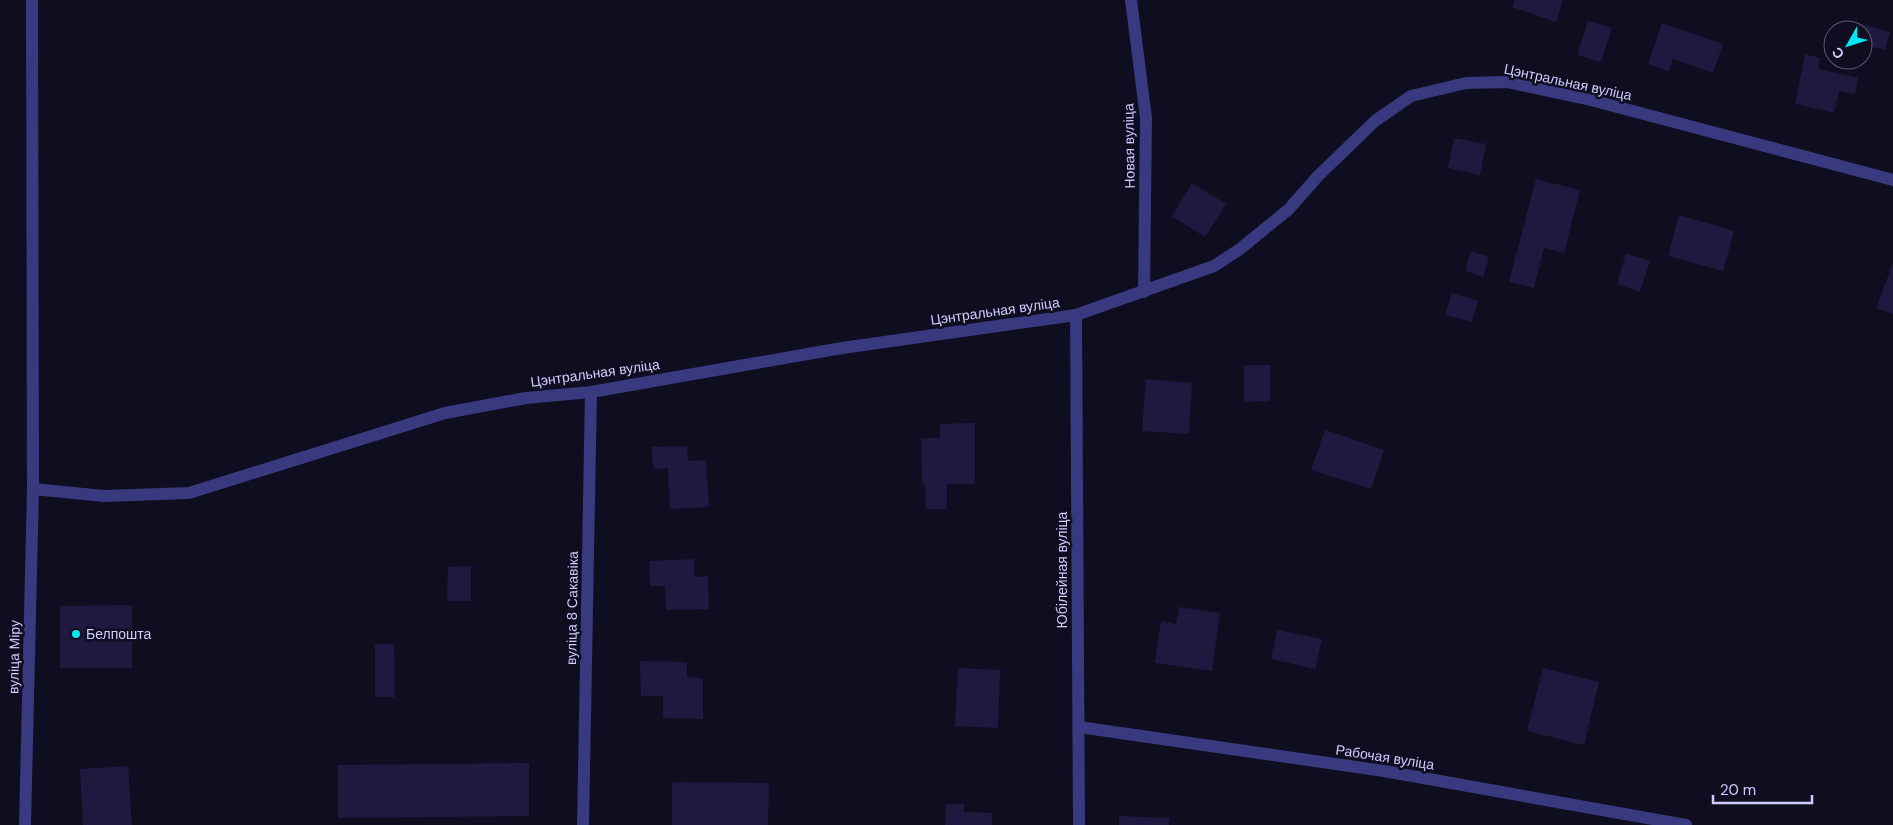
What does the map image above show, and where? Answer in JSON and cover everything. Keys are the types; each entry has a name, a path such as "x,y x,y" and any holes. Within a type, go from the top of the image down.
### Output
{"street":[{"name":"вуліца Міру","path":"25,825 33,489 32,0"},
{"name":"Новая вуліца","path":"1131,0 1146,118 1144,292"},
{"name":"Цэнтральная вуліца","path":"33,489 104,496 189,493 445,413 526,398 591,392 842,348 1076,315 1214,266 1240,249 1288,209 1318,176 1375,120 1411,96 1466,83 1507,82 1590,100 1893,180"},
{"name":"Юбілейная вуліца","path":"1076,315 1079,825"},
{"name":"вуліца 8 Сакавіка","path":"583,825 591,392"},
{"name":"Рабочая вуліца","path":"1078,727 1384,771 1686,825"}],"building":[{"path":"1515,0 1563,0 1556,22 1512,7"},
{"path":"1588,21 1612,28 1601,62 1577,55"},
{"path":"1662,23 1723,44 1713,73 1673,59 1669,71 1648,64"},
{"path":"1873,27 1890,32 1885,50 1873,47"},
{"path":"1805,54 1820,58 1818,69 1858,78 1855,94 1839,91 1834,113 1795,104"},
{"path":"1454,138 1486,144 1480,175 1448,168"},
{"path":"1536,179 1580,190 1564,253 1544,248 1534,288 1509,282"},
{"path":"1192,183 1226,204 1205,237 1172,216"},
{"path":"1679,215 1734,231 1723,271 1668,256"},
{"path":"1471,251 1489,257 1483,277 1465,271"},
{"path":"1626,253 1650,261 1640,292 1617,284"},
{"path":"1893,263 1893,314 1876,308"},
{"path":"1452,293 1478,301 1472,322 1445,315"},
{"path":"1244,365 1270,365 1270,401 1244,402"},
{"path":"1146,379 1192,383 1189,434 1142,431"},
{"path":"975,423 975,484 947,484 947,509 926,509 925,484 922,484 921,438 940,438 940,424"},
{"path":"1325,430 1384,450 1371,489 1311,470"},
{"path":"687,446 688,461 706,460 709,507 670,509 668,468 653,469 652,447"},
{"path":"694,559 694,577 708,576 709,609 666,610 665,586 650,586 649,561"},
{"path":"471,566 471,601 447,601 448,567"},
{"path":"132,605 132,668 60,668 60,606"},
{"path":"1179,607 1220,613 1212,671 1155,663 1161,621 1176,624"},
{"path":"1277,630 1322,639 1315,669 1271,659"},
{"path":"375,644 394,644 395,697 375,697"},
{"path":"640,661 687,662 687,677 703,678 703,719 663,718 663,696 641,696"},
{"path":"958,668 1000,670 998,728 955,726"},
{"path":"1543,668 1599,682 1584,745 1527,731"},
{"path":"529,763 529,816 338,818 338,765"},
{"path":"128,766 132,825 83,825 80,769"},
{"path":"672,782 769,783 768,825 672,825"},
{"path":"946,804 964,804 964,812 992,813 992,825 945,825"},
{"path":"1119,816 1170,818 1169,825 1119,825"}],"place":[{"name":"Белпошта","path":"76,634"}]}
